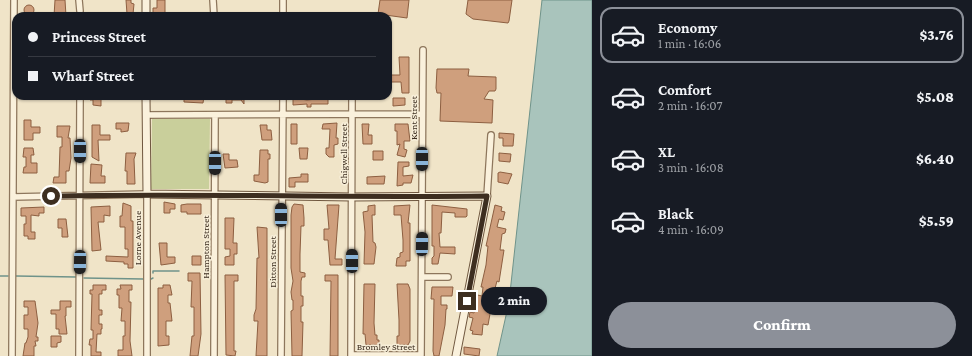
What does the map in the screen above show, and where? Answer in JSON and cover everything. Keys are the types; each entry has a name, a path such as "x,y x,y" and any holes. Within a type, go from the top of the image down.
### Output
{"street":[{"path":"14,0 14,12"},
{"path":"79,0 80,11"},
{"path":"146,0 146,12"},
{"path":"214,0 214,12"},
{"path":"283,0 283,12"},
{"name":"Kent Street","path":"420,355 423,196 423,50"},
{"path":"12,356 14,100"},
{"path":"79,356 81,195 80,100"},
{"name":"Lorne Avenue","path":"146,100 146,356"},
{"name":"Ditton Street","path":"280,356 283,100"},
{"name":"Chigwell Street","path":"351,355 352,100"},
{"path":"146,115 422,114"},
{"name":"Hampton Street","path":"214,356 215,115"},
{"path":"456,356 487,196 491,135"},
{"path":"13,197 147,194 352,197 487,196"},
{"path":"422,277 448,277"},
{"name":"Bromley Street","path":"351,355 420,355"}],"green space":[{"path":"152,119 210,119 209,189 151,189"}],"water":[{"path":"542,0 592,0 592,356 497,356 509,302"}],"building":[{"path":"55,0 65,0 66,12 54,12"},
{"path":"126,0 131,0 131,3 134,4 133,12 127,12"},
{"path":"157,0 165,0 165,12 153,12 153,8 157,8"},
{"path":"380,0 409,0 407,18 392,16 392,12 378,12"},
{"path":"468,0 512,0 508,23 473,19 466,14"},
{"path":"27,5 31,5 34,8 34,12 24,12 24,8"},
{"path":"399,57 409,57 409,93 402,93 401,82 392,82 392,75 400,75"},
{"path":"437,69 469,69 468,76 496,77 495,91 489,91 484,99 493,100 492,123 440,121 441,93 437,93 436,88"},
{"path":"393,98 405,98 405,105 393,106"},
{"path":"93,100 101,100 101,106 93,105"},
{"path":"184,100 203,100 203,103 184,102"},
{"path":"226,100 232,100 232,103 226,103"},
{"path":"293,100 328,100 328,104 311,104 311,107 307,107 307,104 293,105"},
{"path":"24,120 31,120 31,127 40,127 40,133 33,133 33,140 24,140"},
{"path":"116,123 129,123 128,131 121,132 121,129 116,129"},
{"path":"337,123 336,138 338,138 338,144 334,145 334,157 329,157 326,154 326,148 329,148 330,129 322,129 323,124"},
{"path":"291,124 297,124 297,144 291,144"},
{"path":"362,124 369,124 368,135 372,135 372,144 363,144"},
{"path":"395,124 408,124 410,141 404,141 404,149 407,150 405,157 397,155 400,144 397,145 397,131 395,131"},
{"path":"92,125 100,125 100,135 110,135 110,140 98,140 99,161 92,157"},
{"path":"260,125 267,125 267,130 271,130 272,140 262,140"},
{"path":"57,126 70,126 68,138 70,138 71,158 69,171 66,171 66,183 53,183 54,177 59,177 60,147 62,147 62,137 57,137"},
{"path":"499,133 514,134 513,146 503,146 503,138 499,138"},
{"path":"24,148 33,148 34,155 31,155 31,163 37,163 37,173 23,173 24,167 26,167 26,157 23,157"},
{"path":"299,148 308,148 307,159 300,159"},
{"path":"260,150 268,150 268,154 270,154 270,159 268,159 268,182 265,183 254,181 254,175 259,175"},
{"path":"373,151 383,151 383,160 373,160"},
{"path":"126,153 136,153 134,159 135,184 127,184 127,171 125,171"},
{"path":"499,153 511,154 510,162 499,161"},
{"path":"223,154 229,154 229,160 237,160 238,167 225,168"},
{"path":"398,162 409,162 409,166 403,167 403,176 413,175 411,183 403,183 403,185 397,186"},
{"path":"91,164 102,165 101,176 105,176 105,183 90,183"},
{"path":"498,173 512,174 508,184 498,182"},
{"path":"301,174 308,174 308,182 295,182 295,187 289,187 289,178 301,177"},
{"path":"385,176 384,184 367,184 367,177"},
{"path":"164,202 175,204 175,209 170,209 170,213 164,213"},
{"path":"123,203 131,206 131,221 133,221 133,268 128,268 128,264 124,264 124,262 106,261 106,256 128,257 128,249 125,249 125,227 120,227 120,216 122,216"},
{"path":"201,204 201,214 187,214 187,212 181,212 181,205"},
{"path":"294,204 303,205 304,218 304,226 301,226 300,254 300,272 305,273 305,277 302,277 301,281 301,296 303,296 303,306 301,306 301,322 303,322 302,356 292,356 291,311 293,310 293,300 291,292 293,281 291,268 291,215"},
{"path":"327,205 339,205 335,259 342,259 342,265 330,265 328,240 324,240 324,229 329,229"},
{"path":"375,205 375,215 372,215 373,242 375,243 376,247 374,264 364,264 365,232 363,212 368,211 368,206"},
{"path":"410,205 408,223 410,223 410,261 406,261 406,266 396,266 397,258 400,257 400,253 403,252 403,240 401,215 394,215 394,206"},
{"path":"432,205 467,209 466,217 455,217 455,213 442,212 441,233 439,233 440,247 455,247 455,254 440,253 438,264 432,264 434,246 432,246"},
{"path":"495,205 502,207 501,211 505,212 503,220 499,219 497,227 506,229 505,233 502,234 500,250 504,250 499,282 497,281 494,292 488,325 483,324 482,335 472,334 473,331 470,330 473,318 469,317 470,312 474,313 476,301 472,300 473,294 482,296 483,287 481,287 486,265 488,246 486,246"},
{"path":"110,206 110,216 104,215 104,222 98,222 101,250 92,251 91,207"},
{"path":"44,207 44,213 39,213 39,216 31,215 31,232 35,232 35,239 28,239 28,236 24,236 26,216 21,216 21,208"},
{"path":"225,218 234,218 233,243 237,243 237,254 234,254 234,265 225,265 225,257 230,256 230,249 225,249"},
{"path":"58,219 66,219 68,237 62,237 62,228 58,228"},
{"path":"257,227 267,228 267,356 256,356 258,321 254,321 254,315 256,309 257,258 259,258"},
{"path":"159,243 167,243 167,257 175,257 175,263 161,265"},
{"path":"192,256 201,256 201,265 192,265"},
{"path":"188,273 200,273 201,334 198,356 190,356 192,336 194,336 194,307 191,307 192,281 188,281"},
{"path":"225,275 238,275 238,281 234,281 235,356 226,355"},
{"path":"325,275 338,275 338,356 330,356 331,281 325,281"},
{"path":"364,284 375,284 374,323 375,335 377,335 377,340 379,340 379,345 366,345 365,334 363,334"},
{"path":"397,284 408,284 410,289 410,341 408,345 397,345 397,336 399,336 399,320"},
{"path":"93,285 106,285 106,290 102,290 102,294 99,294 99,310 102,310 102,315 99,315 99,324 102,324 102,329 101,334 97,334 96,352 101,352 101,356 91,356 91,345 89,345 90,339 93,339 93,330 91,330 92,294 90,294 90,290 93,290"},
{"path":"120,285 132,285 132,290 129,290 129,302 131,302 130,341 132,356 118,356 118,350 123,350 123,336 125,336 125,321 121,321 122,308 119,308 119,295 117,295 117,289 121,289"},
{"path":"163,285 170,285 172,295 168,295 168,303 170,303 172,321 166,321 166,336 169,336 169,345 158,346 158,288 163,288"},
{"path":"432,287 453,287 452,296 441,296 441,305 447,305 447,309 439,356 434,356 433,351 434,299 431,299"},
{"path":"24,301 35,301 38,323 36,337 38,337 38,341 35,341 36,346 34,346 34,356 23,356 25,343 28,337 28,329 24,329 24,315 28,315 28,307 24,307"},
{"path":"60,301 71,301 71,307 66,307 65,316 67,334 59,334 59,329 56,329 56,314 51,314 51,310 60,310"},
{"path":"51,336 61,336 61,342 57,343 57,347 51,347"},
{"path":"464,347 480,349 479,356 464,354"}],"waterway":[{"path":"153,273 153,271 179,271"},
{"path":"0,276 8,276"},
{"path":"16,276 76,277"},
{"path":"84,278 143,279"}],"route":[{"path":"51,196 147,194 352,197 487,196 467,301"}]}
